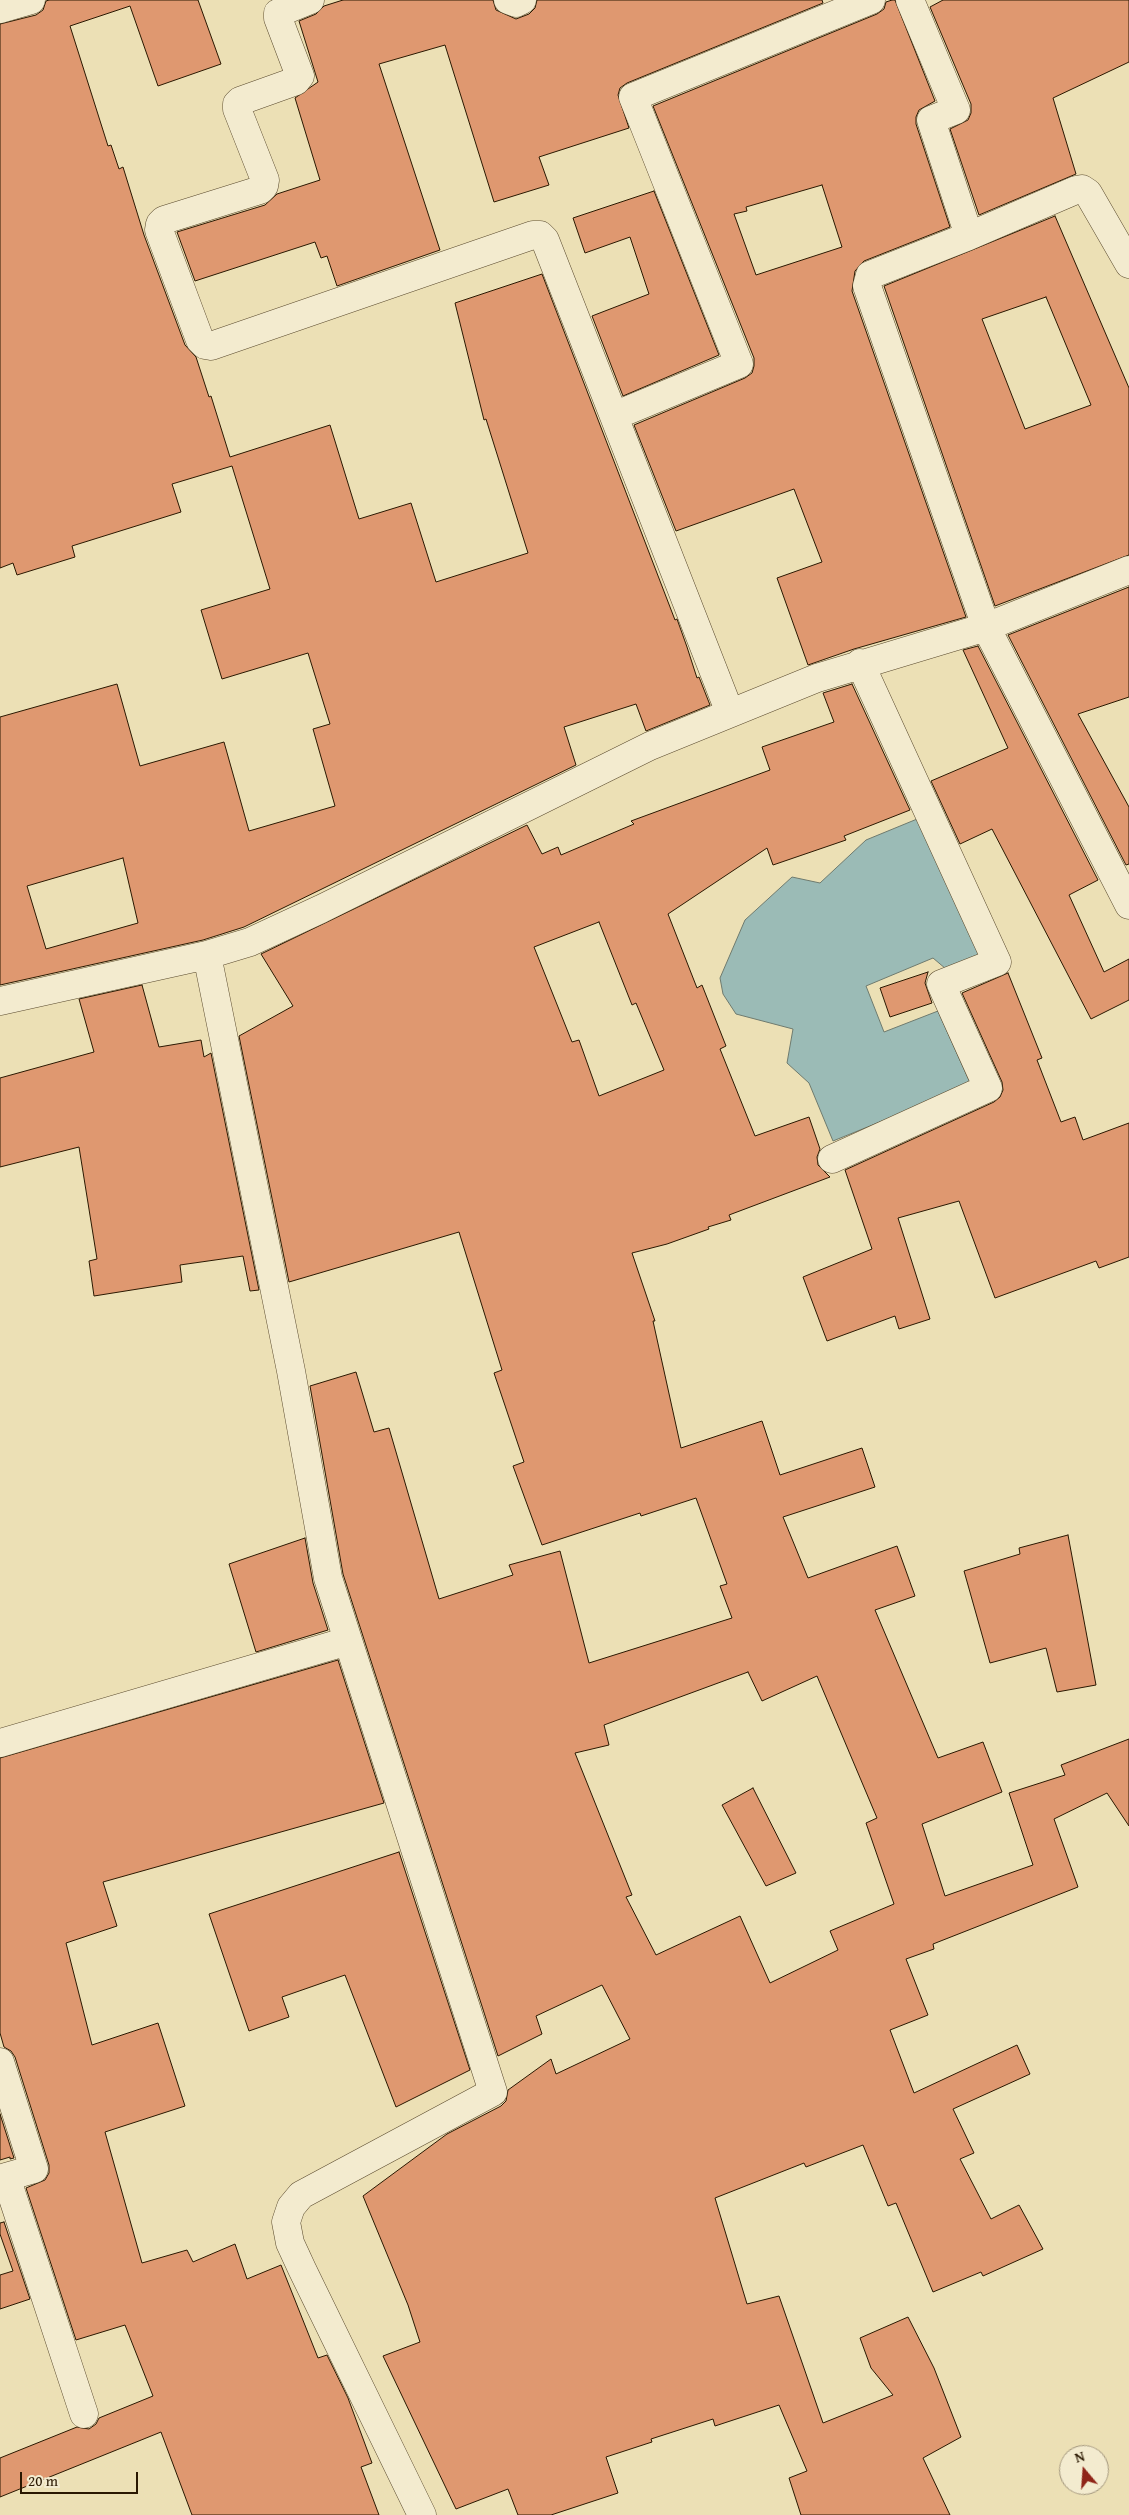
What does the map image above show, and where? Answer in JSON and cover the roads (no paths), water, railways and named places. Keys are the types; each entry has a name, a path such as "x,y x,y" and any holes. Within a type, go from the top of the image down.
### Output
{"street":[{"path":"0,9 31,0"},
{"path":"310,0 278,13 278,18 300,76 296,81 240,101 237,104 237,109 265,180 264,186 260,190 164,220 160,224 160,230 200,340 204,345 211,346 533,235 540,235 545,240 730,713"},
{"path":"508,0 516,3 522,0"},
{"path":"614,416 738,364 633,97 870,0"},
{"path":"910,0 956,110 931,120 969,236"},
{"path":"1129,264 1088,193 1082,189 870,275 867,280 986,627 1129,905"},
{"path":"0,1001 207,955 250,942 321,909 650,746 860,663 986,627 1129,570"},
{"path":"832,1159 988,1088 942,984 997,962 860,663"},
{"path":"207,955 291,1371 328,1578 493,2092 301,2195 291,2208 286,2222 290,2242 302,2269 422,2515"},
{"path":"0,1743 348,1641"},
{"path":"0,2062 34,2169 6,2178 84,2414"}],"water":[{"path":"922,817 982,956 946,969 933,958 866,986 884,1032 938,1011 971,1085 833,1141 809,1083 787,1063 793,1029 736,1014 723,994 720,978 745,920 792,877 820,883 866,840"}]}
